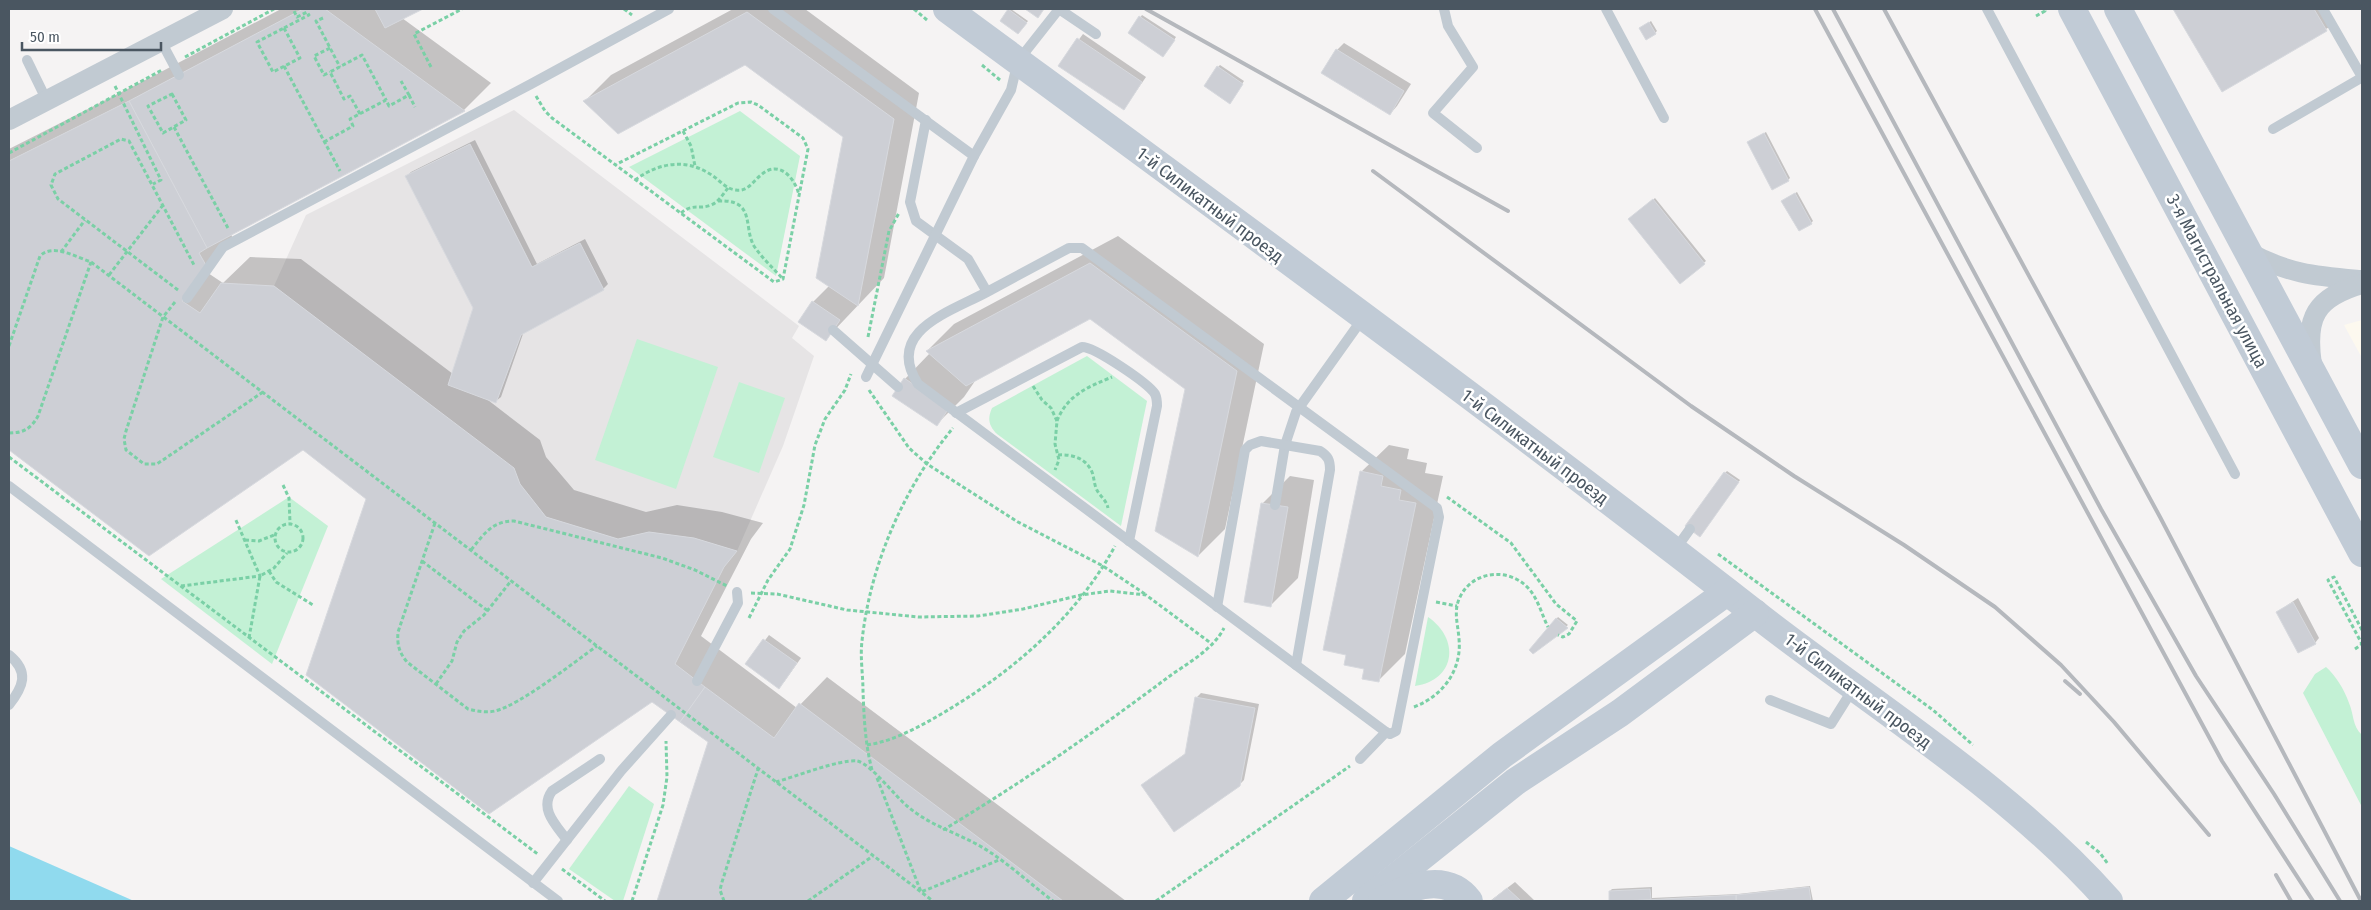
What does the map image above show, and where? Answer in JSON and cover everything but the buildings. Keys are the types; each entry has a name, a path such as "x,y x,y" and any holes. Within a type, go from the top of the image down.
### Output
{"street":[{"path":"9,120 223,9"},
{"name":"1-й Силикатный проезд","path":"947,9 1363,318 1682,540 1727,592 1853,689 1963,769 2026,821 2089,878 2109,901"},
{"name":"3-я Магистральная улица","path":"2072,9 2362,553"},
{"path":"2118,9 2362,465"},
{"path":"2248,252 2272,265 2296,273 2362,282"},
{"path":"2314,375 2310,346 2311,328 2316,310 2342,290 2362,282"},
{"path":"1323,901 1502,755 1727,592"},
{"path":"1366,901 1514,782 1620,713 1755,614"},
{"path":"1382,901 1415,886 1437,882 1464,894 1469,901"}],"lane":[{"path":"184,296 223,248 669,9"},
{"path":"773,9 974,156"},
{"path":"866,377 868,361 936,235 974,156 1011,90 1018,61 1059,9 1096,34"},
{"path":"1444,9 1448,26 1473,67 1433,113 1477,148"},
{"path":"1606,9 1664,118"},
{"path":"1987,9 2235,474"},
{"path":"2273,129 2362,77 2324,9"},
{"path":"161,42 179,75"},
{"path":"27,60 47,101"},
{"path":"926,120 910,202 916,221 968,259 987,292"},
{"path":"1069,248 1082,248 1437,508 1439,518 1396,731 1390,734 1386,732 918,384 910,372 908,352 917,332 927,324 987,292 1069,248"},
{"path":"1275,505 1285,445 1298,408 1363,318"},
{"path":"833,330 898,387"},
{"path":"959,415 1027,375 1082,347 1089,347 1100,352 1151,390 1157,399 1125,538"},
{"path":"1217,607 1245,450 1250,445 1261,441 1320,451 1326,455 1330,462 1296,665"},
{"path":"9,486 558,901"},
{"path":"697,681 738,603 737,594"},
{"path":"9,655 17,662 21,670 22,681 20,692 9,705"},
{"path":"1770,700 1832,724 1853,689"},
{"path":"533,883 621,771 668,719"},
{"path":"1360,759 1386,732"},
{"path":"567,840 548,812 548,798 552,792 600,759"}],"path":[{"path":"9,153 274,9"},
{"path":"284,28 300,58 273,72 257,42 308,15 307,12 297,17 293,9"},
{"path":"431,67 414,34 462,9"},
{"path":"2036,16 2045,11 2044,9"},
{"path":"323,18 316,22 340,67"},
{"path":"330,48 314,56 324,75 362,55 388,106 409,95"},
{"path":"284,66 342,176"},
{"path":"330,72 344,99 350,96 360,114"},
{"path":"401,81 415,107"},
{"path":"531,84 541,105 552,118 774,282 783,278"},
{"path":"172,94 186,120 174,127 162,133 148,106 172,94"},
{"path":"324,142 354,126 350,119 386,100"},
{"path":"122,101 162,180 153,184"},
{"path":"615,165 738,103 751,102 758,105 803,138 807,144 808,156 783,278"},
{"path":"174,127 232,236"},
{"path":"684,131 691,146 694,166"},
{"path":"184,296 58,199 52,190 52,179 65,168 125,139 133,146 195,270"},
{"path":"635,180 657,167 686,163 710,174 728,188 740,190 750,187 766,171 776,170 785,172 793,178 800,197"},
{"path":"680,213 690,207 707,206 718,201 728,188"},
{"path":"718,201 733,202 742,209 750,224 753,244 783,278"},
{"path":"748,618 790,548 804,505 815,445 825,419 848,378 868,361 889,231 900,212 910,202"},
{"path":"109,276 163,205"},
{"path":"61,252 85,220"},
{"path":"9,346 40,256 48,250 61,252 91,262 933,901"},
{"path":"9,432 19,433 27,430 34,424 38,416 91,262"},
{"path":"175,301 163,317 124,439 126,450 144,464 157,464 263,392"},
{"path":"1048,481 1056,469 1058,455 1055,444 1057,421 1061,411 1072,397 1090,386 1126,372"},
{"path":"1027,375 1038,396 1051,408 1057,421"},
{"path":"846,384 854,386"},
{"path":"861,388 869,390 909,448 928,464 1018,522 1103,566 1212,644"},
{"path":"921,892 872,770 866,745 862,644 866,611 887,538 916,480 959,415"},
{"path":"1058,455 1074,456 1088,465 1095,487 1108,506 1107,524"},
{"path":"9,456 529,848 605,901"},
{"path":"283,485 289,498 290,523"},
{"path":"1440,491 1510,543 1556,604 1572,614 1577,621 1569,634 1563,637 1558,635"},
{"path":"235,518 260,576 250,638"},
{"path":"471,550 493,525 503,521 514,520 662,558 717,581"},
{"path":"290,523 297,526 302,532 304,539 301,547 295,552 287,552 280,549 275,543 274,535 278,528 290,523"},
{"path":"434,523 398,632 397,644 400,653 407,662 468,709 480,712 495,711 513,704 597,646"},
{"path":"244,540 258,541 274,535"},
{"path":"866,745 886,742 928,722 980,691 1021,660 1057,625 1125,538"},
{"path":"181,586 260,576 269,571 287,552"},
{"path":"422,561 488,611"},
{"path":"269,571 276,582 313,606"},
{"path":"1402,708 1412,708 1425,703 1439,692 1453,674 1458,658 1456,606 1468,585 1480,577 1494,574 1508,575 1521,581 1531,591 1548,627"},
{"path":"2355,649 2362,644 2328,580 2334,576 2362,630"},
{"path":"436,684 452,661 464,631 488,611 511,581"},
{"path":"737,594 777,594 847,610 919,617 978,616 1023,610 1081,595 1110,591 1146,595"},
{"path":"1423,599 1456,606"},
{"path":"943,830 1007,790 1115,715 1212,644 1223,630 1226,613"},
{"path":"632,901 663,805 667,777 668,719"},
{"path":"1156,901 1360,759"},
{"path":"776,782 848,762 862,763 872,770"},
{"path":"724,901 721,896 722,882 758,769"},
{"path":"875,775 913,812 943,830 978,845 1053,901"},
{"path":"808,901 873,856"},
{"path":"921,892 999,860"}],"shaded area":[{"path":"514,110 799,326 792,338 814,356 783,446 737,551 694,538 649,532 618,539 546,517 520,484 513,468 274,286 306,215"},
{"path":"2362,320 2362,358 2344,325"}],"green space":[{"path":"740,111 800,156 776,276 629,167"},
{"path":"637,339 718,367 676,489 595,460"},
{"path":"1087,356 1147,401 1121,526 997,434 990,422 992,408"},
{"path":"739,382 785,398 759,473 713,457"},
{"path":"289,497 328,526 272,664 161,579"},
{"path":"1428,617 1445,636 1449,647 1449,658 1446,667 1439,676 1429,682 1415,686"},
{"path":"2326,667 2342,688 2351,707 2356,728 2362,735 2362,807 2303,693 2315,674"},
{"path":"629,786 654,804 623,901 615,901 569,869"}],"water":[{"path":"9,846 134,901 9,901"}],"railway":[{"path":"1146,9 1508,211"},
{"path":"1815,9 2222,761 2313,901"},
{"path":"1833,9 2101,509 2196,676 2274,794 2340,901"},
{"path":"1884,9 2160,517 2361,901"},
{"path":"1373,171 1691,406 1794,476 1904,545 1995,607 2061,665 2114,722 2209,835"},
{"path":"2065,681 2080,694"},
{"path":"2276,875 2291,901"}]}
